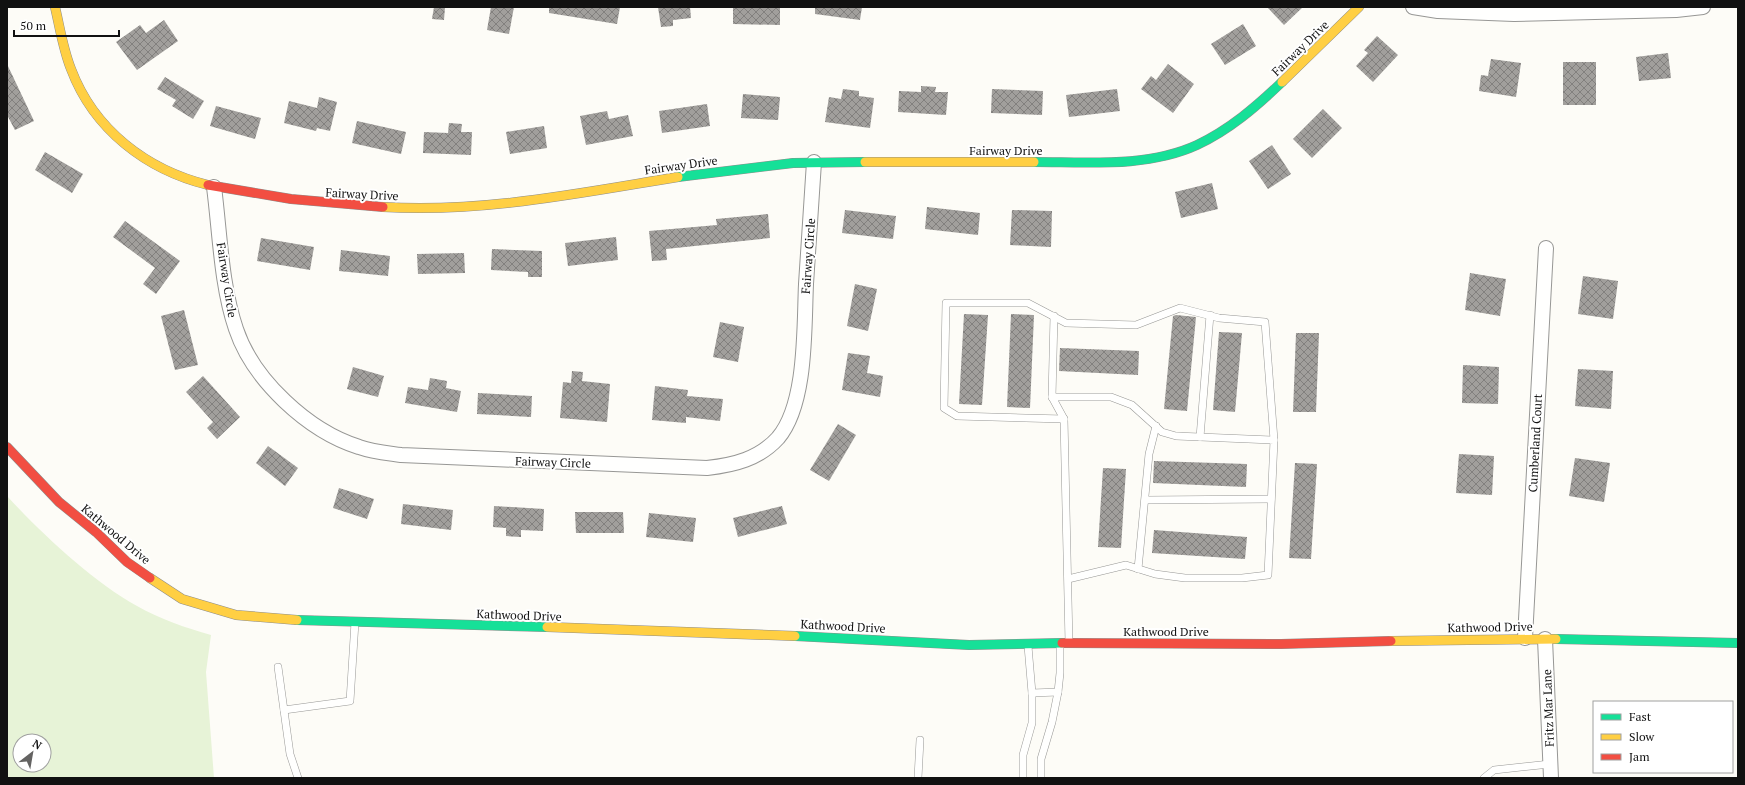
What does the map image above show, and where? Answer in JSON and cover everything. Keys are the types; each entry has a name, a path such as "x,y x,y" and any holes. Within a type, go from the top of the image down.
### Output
{"street":[{"name":"Fairway Drive","path":"55,7 67,57 73,75 84,96 111,131 128,148 148,162 172,174 214,187 303,202 348,207 434,209 524,202 671,178 767,166 814,162 1106,162 1136,160 1167,154 1196,145 1224,130 1250,111 1359,7"},
{"path":"1413,7 1438,11 1514,14 1652,11 1703,7"},
{"name":"Fairway Circle","path":"214,187 228,298 236,329 247,353 261,376 281,398 318,427 358,447 401,455 707,468 729,465 746,460 766,449 779,436 794,405 801,368 814,162"},
{"name":"Cumberland Court","path":"1525,638 1546,248"},
{"name":"Kathwood Drive","path":"7,447 59,502 96,532 127,562 182,599 236,615 293,620 728,632 969,645 1065,643 1281,644 1525,638 1738,643"},
{"name":"Fritz Mar Lane","path":"1545,639 1550,771"}],"lane":[{"path":"1064,419 957,416 944,408 946,302 1028,303 1066,323 1136,325 1180,308 1210,316 1265,322 1274,440 1268,575 1242,578 1185,578 1155,574 1126,565 1068,578"},
{"path":"1041,778 1041,759 1052,722 1065,643 1068,578 1064,419 1052,397 1054,316"},
{"path":"1200,437 1210,316"},
{"path":"1052,397 1111,397 1132,405 1162,432 1176,436 1274,440"},
{"path":"1138,569 1146,500 1149,454 1156,426"},
{"path":"1146,500 1272,499"},
{"path":"284,710 350,701 355,622"},
{"path":"1023,778 1023,755 1032,723 1032,693 1027,644"},
{"path":"278,667 290,754 298,778"},
{"path":"1032,693 1058,692"},
{"path":"918,778 920,740"},
{"path":"1484,778 1494,770 1550,771"}],"green space":[{"path":"7,496 51,541 85,570 120,596 146,611 164,619 211,635 206,672 214,778 7,778"}],"building":[{"path":"434,7 445,7 444,20 432,19"},
{"path":"491,7 514,7 509,34 487,30"},
{"path":"549,7 620,7 617,24 549,13"},
{"path":"658,7 690,7 691,18 673,20 673,26 661,27"},
{"path":"733,7 780,7 780,25 733,24"},
{"path":"815,7 862,7 860,20 815,14"},
{"path":"1267,7 1303,7 1284,25"},
{"path":"164,20 178,41 137,70 116,42 140,25 146,33"},
{"path":"1243,24 1256,46 1225,65 1211,44"},
{"path":"1377,36 1398,55 1373,82 1356,66 1368,53 1364,50"},
{"path":"1668,53 1671,78 1639,81 1636,57"},
{"path":"1491,59 1521,63 1516,97 1479,91 1481,75 1488,76"},
{"path":"1563,62 1596,62 1596,105 1563,105"},
{"path":"7,64 34,121 15,130 7,115"},
{"path":"1168,64 1194,84 1173,113 1141,89 1151,76 1156,80"},
{"path":"165,77 204,101 193,119 172,106 176,100 157,89"},
{"path":"921,86 936,87 935,92 948,92 946,115 898,112 899,91 921,92"},
{"path":"843,89 859,91 859,96 874,98 870,128 825,122 829,97 841,99"},
{"path":"992,89 1043,91 1042,115 991,113"},
{"path":"1117,89 1120,111 1069,117 1066,95"},
{"path":"743,94 780,97 778,120 741,118"},
{"path":"319,97 337,102 330,131 317,128 316,131 284,123 289,101 317,108"},
{"path":"707,104 710,126 662,133 659,111"},
{"path":"216,106 261,118 255,139 210,126"},
{"path":"1323,109 1342,128 1312,158 1293,139"},
{"path":"607,111 609,119 628,115 633,136 586,145 580,116"},
{"path":"357,121 406,132 401,154 352,143"},
{"path":"449,123 462,124 461,132 472,132 471,155 423,153 424,132 448,133"},
{"path":"544,126 547,148 510,154 506,132"},
{"path":"1272,145 1291,174 1268,189 1249,161"},
{"path":"45,152 83,174 72,193 35,170"},
{"path":"1212,183 1218,209 1181,218 1175,192"},
{"path":"927,207 980,213 978,235 925,229"},
{"path":"845,210 896,216 893,239 842,233"},
{"path":"1012,210 1052,211 1051,247 1010,245"},
{"path":"768,214 770,238 666,249 667,260 652,261 649,231 717,225 716,219"},
{"path":"125,221 180,261 156,294 143,284 155,268 113,237"},
{"path":"616,237 618,260 568,266 565,243"},
{"path":"261,238 314,247 310,270 257,261"},
{"path":"492,249 542,251 542,277 528,277 528,272 491,270"},
{"path":"341,250 390,256 388,276 339,271"},
{"path":"464,253 465,273 418,274 417,254"},
{"path":"1470,273 1506,279 1500,316 1465,310"},
{"path":"1583,276 1618,281 1613,319 1578,314"},
{"path":"855,284 877,289 868,331 847,326"},
{"path":"184,310 198,365 175,370 161,316"},
{"path":"964,314 988,315 982,405 959,404"},
{"path":"1011,314 1034,315 1030,408 1007,407"},
{"path":"1173,316 1196,317 1187,411 1164,409"},
{"path":"720,322 744,327 738,362 713,357"},
{"path":"1219,332 1242,333 1235,412 1213,410"},
{"path":"1296,333 1319,333 1316,412 1293,412"},
{"path":"1060,348 1139,351 1138,375 1059,371"},
{"path":"848,353 870,356 867,373 883,376 880,397 842,390"},
{"path":"1463,365 1499,367 1498,404 1462,403"},
{"path":"353,367 384,376 378,397 347,389"},
{"path":"1578,369 1613,371 1611,409 1575,406"},
{"path":"572,371 583,372 582,381 610,384 607,422 560,418 563,382 571,383"},
{"path":"203,376 240,417 217,439 207,428 213,422 186,392"},
{"path":"430,378 447,381 446,388 461,391 457,412 405,403 408,387 428,390"},
{"path":"655,386 688,390 687,396 723,399 720,421 686,417 686,423 652,420"},
{"path":"478,393 532,396 531,417 477,414"},
{"path":"838,424 856,435 829,481 810,470"},
{"path":"268,446 298,468 285,486 256,463"},
{"path":"1459,454 1494,456 1492,495 1456,493"},
{"path":"1575,458 1610,463 1604,502 1569,496"},
{"path":"1154,461 1247,464 1246,487 1153,483"},
{"path":"1295,463 1317,464 1311,559 1289,558"},
{"path":"1103,468 1126,469 1121,548 1098,547"},
{"path":"339,488 374,499 367,519 333,508"},
{"path":"403,504 453,510 451,530 401,524"},
{"path":"494,506 544,509 543,531 521,530 521,537 506,536 506,528 493,527"},
{"path":"782,506 787,524 738,537 733,518"},
{"path":"575,512 623,512 624,533 576,533"},
{"path":"649,513 696,518 693,542 646,537"},
{"path":"1154,530 1247,537 1245,559 1152,553"}],"traffic: fast":[{"path":"1034,162 1116,162 1158,157 1178,152 1209,139 1231,125 1252,109 1282,82"},
{"path":"678,177 793,163 865,162"},
{"path":"297,620 547,627"},
{"path":"795,636 969,645 1062,643"},
{"path":"1556,639 1738,643"}],"traffic: slow":[{"path":"55,7 71,69 81,91 108,129 144,158 164,169 208,185"},
{"path":"1282,82 1359,7"},
{"path":"865,162 1034,162"},
{"path":"383,207 458,207 494,204 568,195 678,177"},
{"path":"150,578 182,599 236,615 297,620"},
{"path":"547,627 795,636"},
{"path":"1391,641 1556,639"}],"traffic: jam":[{"path":"208,185 291,199 383,207"},
{"path":"7,447 59,502 96,532 127,562 150,578"},
{"path":"1062,643 1281,644 1391,641"}]}
